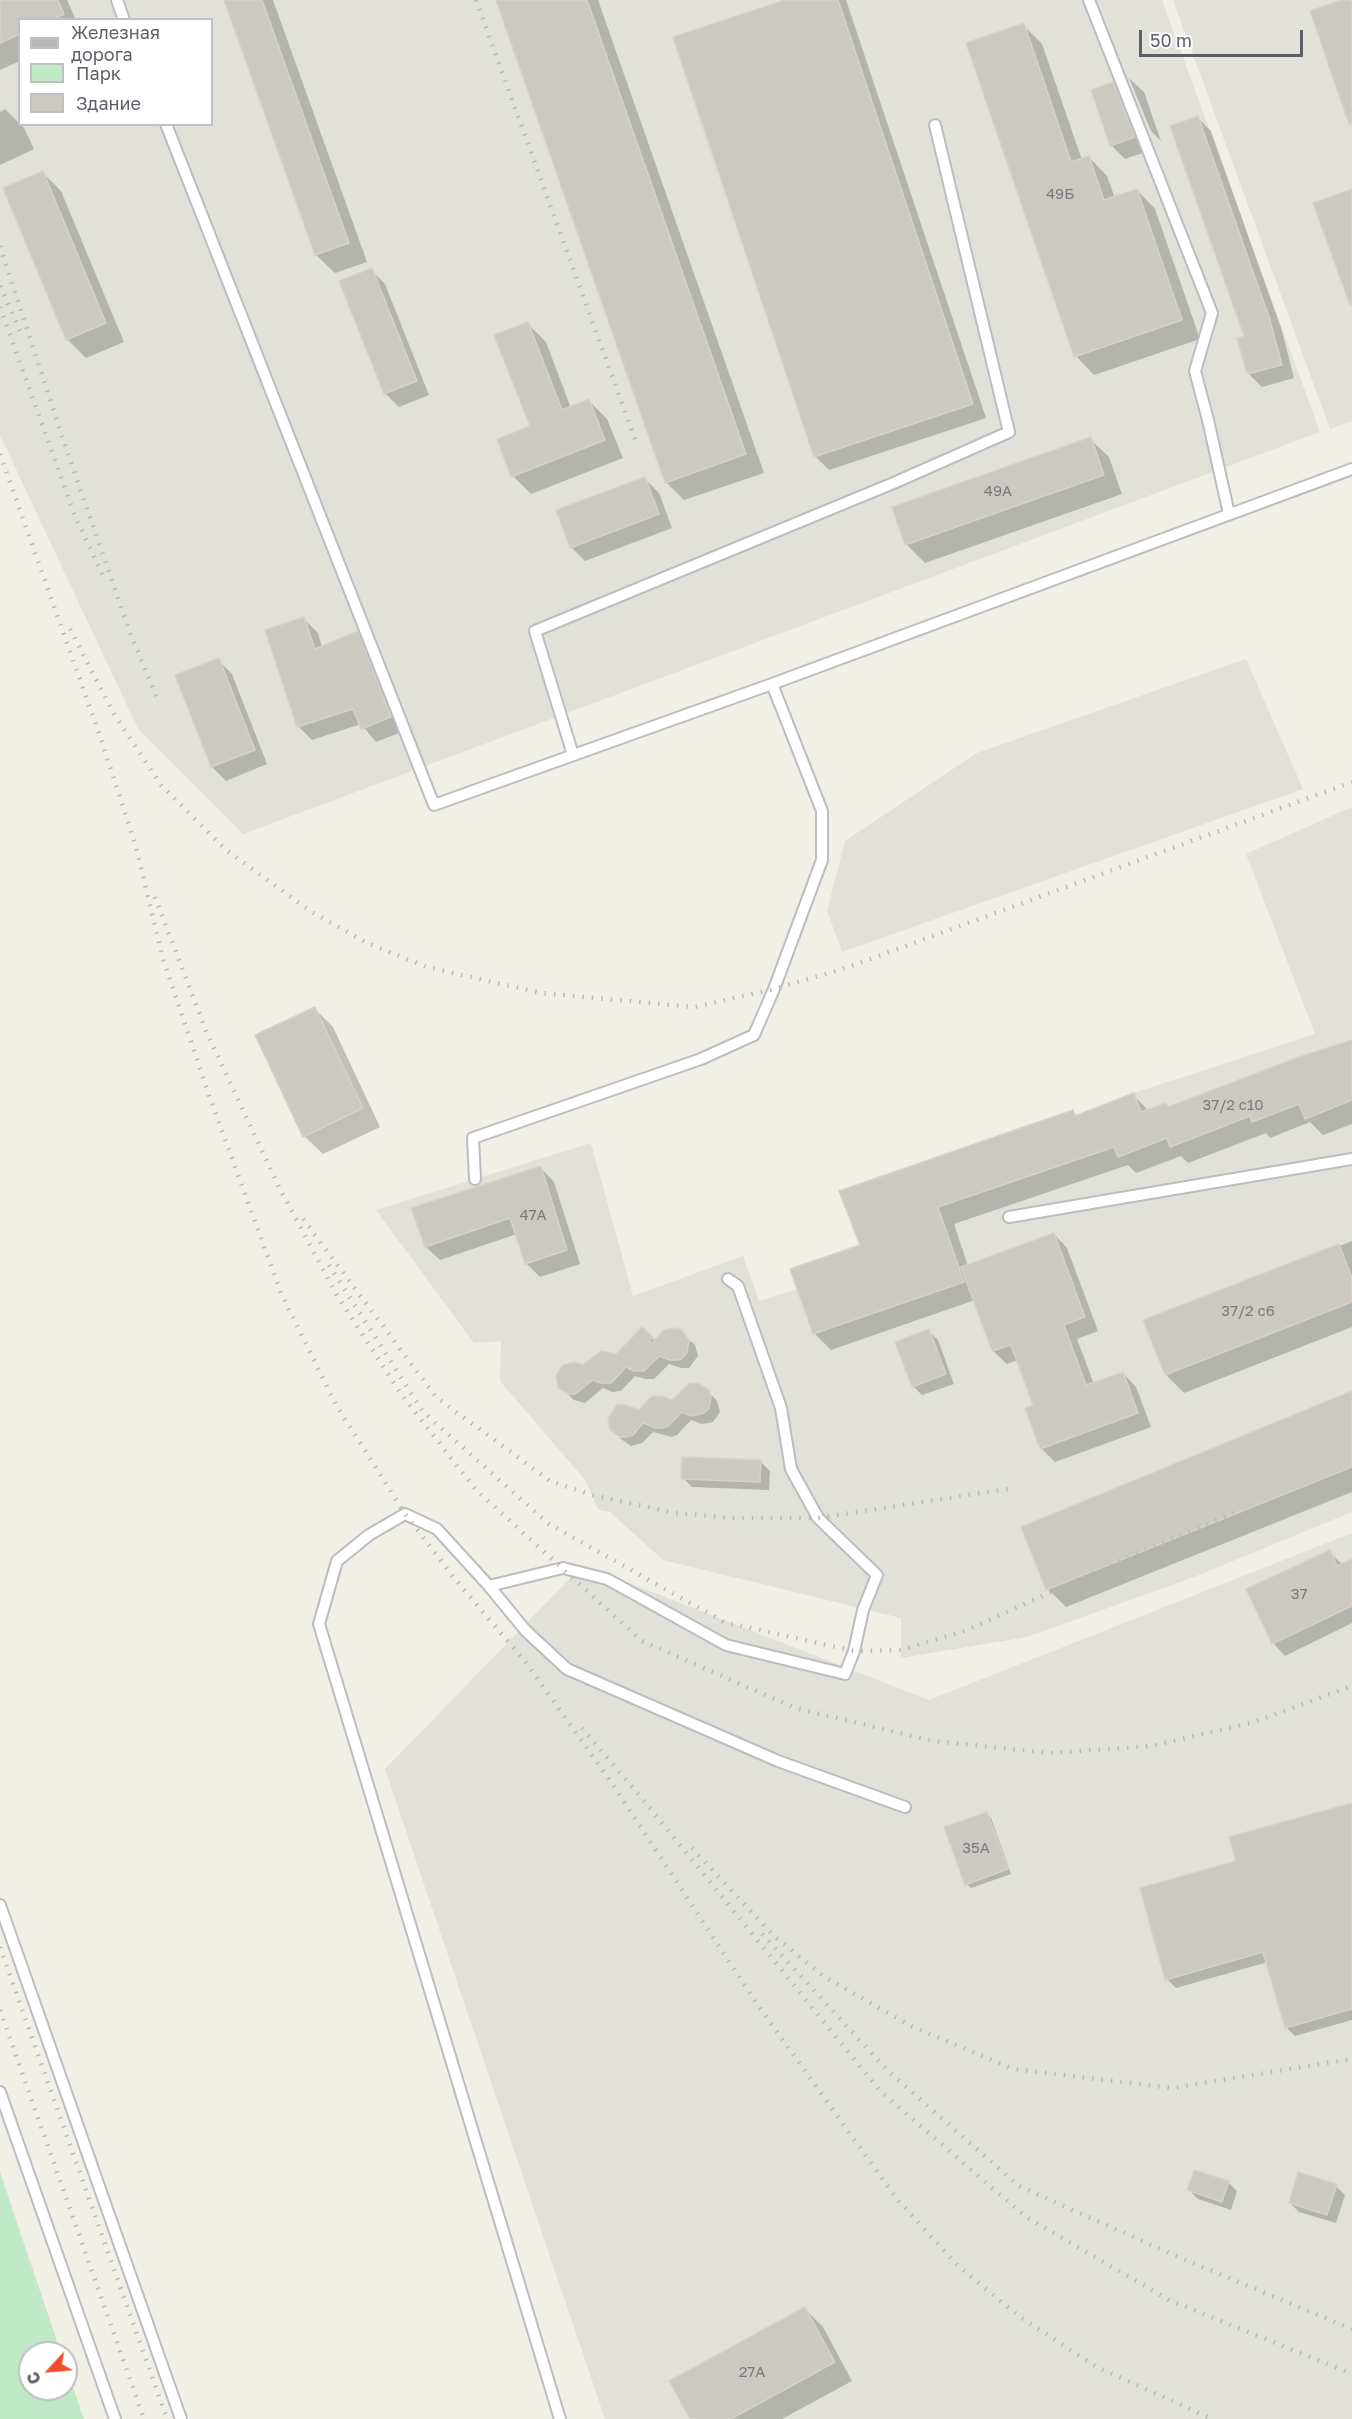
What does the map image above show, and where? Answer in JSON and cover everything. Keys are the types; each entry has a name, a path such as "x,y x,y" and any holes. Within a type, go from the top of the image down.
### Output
{"lane":[{"path":"117,0 123,18"},
{"path":"1089,0 1212,313 1195,372 1229,514"},
{"path":"573,755 535,631 896,482 1010,432 935,125"},
{"path":"167,126 434,805 772,684 1352,469"},
{"path":"475,1179 473,1138 701,1059 754,1035 774,989 822,860 822,811 772,684"},
{"path":"1009,1217 1352,1159"},
{"path":"489,1586 563,1568 607,1579 726,1644 846,1674 854,1651 863,1610 877,1575 818,1518 791,1469 781,1408 738,1286 728,1279"},
{"path":"560,2419 319,1624 337,1561 369,1534 405,1514 437,1529 526,1631 567,1669 778,1761 905,1807"},
{"path":"0,1905 181,2419"},
{"path":"0,2092 115,2419"}],"shaded area":[{"path":"0,0 1162,0 1320,432 243,834 138,729 0,435"},
{"path":"1173,0 1352,0 1352,421 1330,429"},
{"path":"1246,659 1303,789 842,952 827,911 845,841 977,753"},
{"path":"1352,807 1352,1512 1194,1577 1027,1637 901,1658 901,1618 663,1560 610,1512 598,1510 586,1481 500,1381 501,1341 474,1343 376,1210 591,1143 633,1296 743,1256 759,1301 797,1289 790,1269 859,1244 839,1191 1073,1110 1076,1116 1134,1093 1315,1034 1246,854"},
{"path":"1352,1533 1352,2419 605,2419 385,1769 583,1565 929,1700"}],"green space":[{"path":"0,2172 57,2341 18,2341 18,2401 78,2401 84,2419 0,2419"}],"building":[{"path":"0,0 58,0 64,14 56,18 18,18 18,35 0,43"},
{"path":"224,0 262,0 349,243 315,255"},
{"path":"496,0 587,0 746,454 665,483"},
{"path":"785,0 838,0 973,404 814,457 673,37"},
{"path":"1341,0 1352,0 1352,124 1349,124 1310,11"},
{"path":"1024,23 1071,162 1089,156 1104,200 1137,189 1182,320 1074,357 966,43"},
{"path":"1113,82 1135,137 1110,146 1091,90"},
{"path":"1198,116 1269,317 1282,365 1247,374 1237,338 1244,336 1170,126"},
{"path":"43,171 106,323 66,340 3,188"},
{"path":"1352,189 1352,305 1350,305 1313,203"},
{"path":"372,268 417,381 384,394 339,281"},
{"path":"528,322 562,410 589,399 605,440 511,477 497,439 530,426 494,335"},
{"path":"1091,437 1104,475 905,545 892,507"},
{"path":"645,477 659,514 570,548 556,510"},
{"path":"304,617 315,649 358,631 391,717 361,729 353,709 297,727 265,630"},
{"path":"219,658 255,750 211,767 175,675"},
{"path":"315,1007 363,1108 303,1137 255,1035"},
{"path":"1352,1040 1352,1100 1305,1119 1299,1104 1252,1122 1250,1116 1170,1147 1167,1138 1118,1157 1114,1147 938,1207 964,1282 813,1334 790,1269 860,1245 839,1191 1073,1110 1075,1116 1134,1093 1141,1112 1166,1103 1168,1107 1299,1057"},
{"path":"541,1166 567,1250 525,1264 510,1218 425,1247 411,1208"},
{"path":"1054,1233 1085,1317 1064,1325 1086,1385 1123,1372 1138,1413 1040,1449 1025,1408 1033,1405 1011,1345 992,1351 961,1267"},
{"path":"1339,1244 1352,1278 1352,1302 1165,1375 1143,1320"},
{"path":"642,1327 653,1337 649,1342 652,1343 664,1330 676,1328 682,1330 689,1341 687,1353 680,1360 670,1360 659,1356 644,1371 634,1371 626,1367 611,1383 593,1380 575,1394 569,1394 558,1388 556,1375 563,1365 575,1362 583,1365 601,1351 616,1354"},
{"path":"929,1329 946,1374 912,1387 895,1342"},
{"path":"698,1383 709,1390 711,1396 709,1408 704,1413 692,1416 682,1412 668,1426 662,1428 643,1423 633,1435 627,1437 620,1437 610,1430 608,1418 617,1405 626,1405 639,1410 652,1396 662,1396 672,1400 688,1384"},
{"path":"1352,1391 1352,1467 1046,1590 1021,1527"},
{"path":"682,1457 761,1460 760,1482 681,1479"},
{"path":"1330,1550 1337,1566 1352,1559 1352,1606 1272,1644 1246,1589"},
{"path":"1352,1803 1352,2009 1285,2028 1263,1952 1165,1980 1140,1888 1236,1861 1229,1837"},
{"path":"987,1812 1008,1869 965,1885 944,1827"},
{"path":"1194,2170 1229,2181 1222,2202 1187,2190"},
{"path":"1298,2172 1337,2184 1327,2215 1289,2203"},
{"path":"805,2307 835,2362 731,2419 690,2419 669,2381"}],"railway":[{"path":"476,0 637,445"},
{"path":"0,246 129,630 159,703"},
{"path":"0,286 20,331"},
{"path":"0,307 75,516 103,576"},
{"path":"0,454 101,739 136,847 163,959 209,1095 281,1293 336,1405 405,1514 455,1579 527,1664 611,1782 755,2001 896,2198 958,2266 1020,2317 1095,2366 1212,2419"},
{"path":"70,629 115,716 161,785 225,849 310,911 367,943 427,967 541,993 694,1007 774,989 843,969 1352,782"},
{"path":"155,897 206,1031 279,1187 335,1292 401,1394 476,1490 642,1641 795,1708 933,1741 1051,1753 1152,1746 1254,1722 1352,1686"},
{"path":"303,1219 436,1397 550,1481 592,1495 676,1513 732,1518 818,1518 1014,1488"},
{"path":"329,1265 423,1412 549,1524 724,1622 854,1651 901,1650 967,1630 1122,1560 1234,1513"},
{"path":"582,1728 880,2091 1026,2217 1169,2300 1352,2374"},
{"path":"692,1848 773,1935 823,1976 911,2026 1013,2069 1172,2088 1352,2059"},
{"path":"762,1934 888,2071 1019,2186 1176,2256 1352,2329"},
{"path":"0,1947 167,2419"},
{"path":"0,2010 144,2419"}]}
